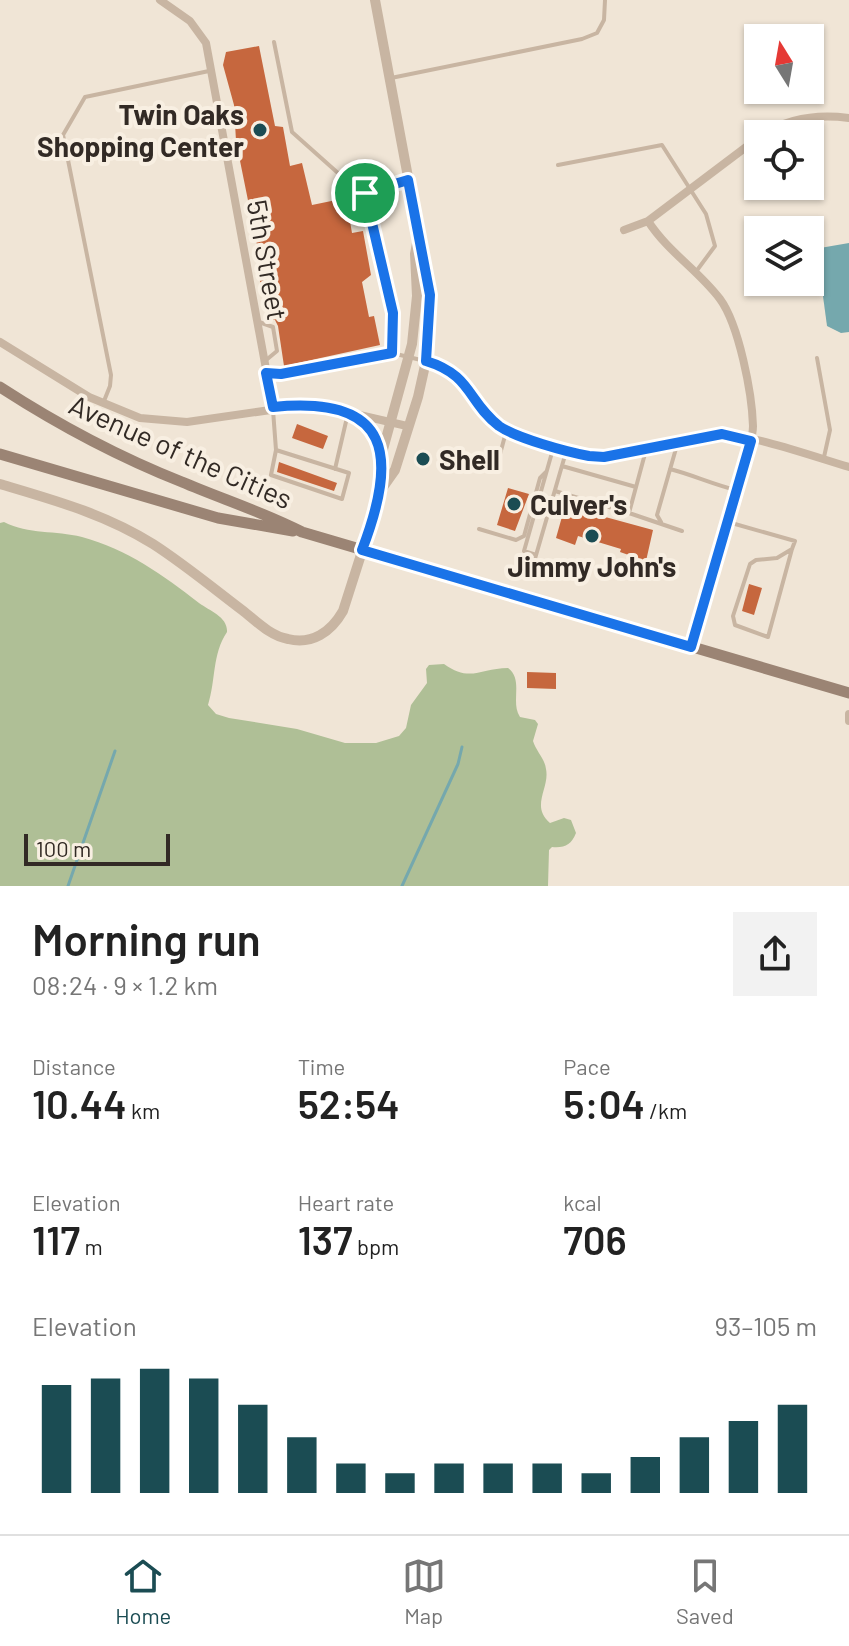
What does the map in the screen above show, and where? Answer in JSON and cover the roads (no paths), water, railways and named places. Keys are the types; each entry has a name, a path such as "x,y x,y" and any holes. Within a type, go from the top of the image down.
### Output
{"main road":[{"name":"Avenue of the Cities","path":"0,387 132,460 260,511 302,532"},
{"name":"Avenue of the Cities","path":"0,453 218,518 302,532 549,605"},
{"name":"Avenue of the Cities","path":"396,560 849,693"}],"street":[{"name":"5th Street","path":"160,0 199,30 206,43 273,407"},
{"path":"0,484 99,514 121,524 156,546 273,634 285,639 315,638 332,627 343,611 382,489 395,470 426,361 430,295 375,0"},
{"path":"797,120 828,115 849,118"},
{"path":"624,230 648,221 744,149"},
{"path":"648,221 674,255 721,301 729,316 748,390 753,425 738,490 691,647"},
{"path":"382,489 382,453 409,357 417,296 415,254 418,238"},
{"path":"0,342 49,375 140,418 206,420 273,407 312,404 407,426"},
{"path":"426,361 443,366 460,377 485,413 507,430 567,451 604,457 722,434 849,467"},
{"path":"348,411 374,436 382,453"},
{"path":"849,714 849,721"}],"lane":[{"path":"389,78 582,39 597,33 604,20 605,0"},
{"path":"274,42 292,132 357,190 365,193 408,180"},
{"path":"103,403 111,375 63,135 85,97 212,71"},
{"path":"558,165 662,145 706,214 715,246 695,273"},
{"path":"365,193 393,313 392,353"},
{"path":"257,321 273,327 277,351 264,362"},
{"path":"266,373 281,374 392,353 426,361"},
{"path":"817,358 830,430 823,459"},
{"path":"273,407 276,450 271,475 342,499 349,473 276,450"},
{"path":"335,469 348,411"},
{"path":"499,458 507,430"},
{"path":"661,522 657,515 678,443"},
{"path":"537,555 524,551 554,447"},
{"path":"629,513 647,447"},
{"path":"532,569 567,451"},
{"path":"562,466 636,487"},
{"path":"670,469 692,475 697,480 738,490"},
{"path":"479,529 516,540 524,536 540,478 547,470"},
{"path":"555,491 682,531"},
{"path":"728,522 795,541 768,637 735,625 735,608 750,564 756,560 777,558 792,549"}],"water":[{"path":"849,243 849,332 841,333 827,326 823,296 824,247"}],"waterway":[{"path":"402,886 458,764 462,747"},
{"path":"68,886 115,751"}],"place":[{"name":"Twin Oaks Shopping Center","path":"260,130"},
{"name":"Shell","path":"423,459"},
{"name":"Culver's","path":"514,504"},
{"name":"Jimmy John's","path":"592,536"}]}
